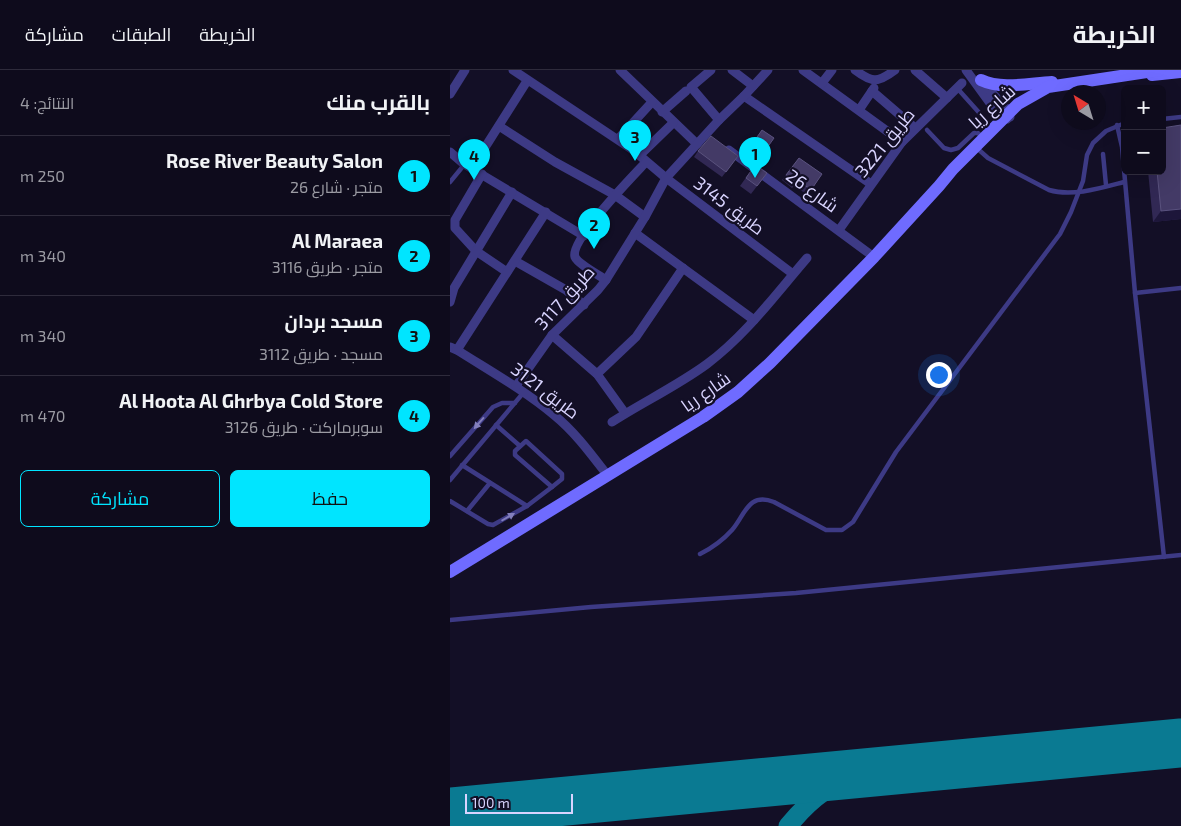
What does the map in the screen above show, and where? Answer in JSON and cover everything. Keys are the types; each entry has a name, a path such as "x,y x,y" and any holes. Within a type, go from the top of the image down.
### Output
{"main road":[{"name":"شارع ريا","path":"450,572 703,417 738,392 760,373 874,257 981,144 1034,94 1048,87 1060,85 1163,71 1181,72"},
{"path":"976,75 990,84 1054,82 1060,85"}],"street":[{"path":"451,91 465,70"},
{"name":"طريق 3145","path":"513,70 527,81 618,139 666,178 793,274"},
{"path":"620,70 697,144"},
{"path":"711,70 691,87 719,120"},
{"path":"732,70 753,86"},
{"name":"طريق 3117","path":"516,386 552,335 584,305 606,280 645,217 666,178 697,144 713,138 719,120 768,70"},
{"path":"803,70 902,142"},
{"path":"822,83 832,70"},
{"path":"854,70 864,77 874,80 885,77 895,70"},
{"path":"915,70 946,98"},
{"path":"966,70 996,111 1007,118"},
{"path":"976,75 1005,106 1007,118"},
{"path":"859,110 872,91 874,80"},
{"path":"468,166 499,126 527,81"},
{"name":"طريق 3221","path":"839,230 902,142 960,85"},
{"path":"872,91 916,128"},
{"path":"662,112 686,92"},
{"path":"744,96 871,184"},
{"path":"618,139 652,102"},
{"path":"606,280 578,261 575,257 576,249 615,195 673,123"},
{"path":"499,126 555,162 615,195 645,217"},
{"name":"شارع 26","path":"713,138 874,257"},
{"path":"450,152 468,166 584,236"},
{"path":"482,174 454,224 457,232 476,251 507,272"},
{"path":"450,302 452,287 512,192"},
{"path":"454,349 515,261 546,212"},
{"path":"635,233 754,320"},
{"path":"612,422 693,374 708,363 754,320 806,258"},
{"path":"515,261 566,290 584,305"},
{"path":"597,374 636,337 683,268"},
{"path":"552,335 597,374 625,413"},
{"name":"طريق 3121","path":"454,349 516,386 555,416 572,432 608,476"}],"lane":[{"path":"960,85 983,117"},
{"path":"1166,119 1181,118"},
{"path":"700,554 725,538 749,506 758,500 774,502 826,530 842,530 853,522 896,452 1060,234 1083,181 1087,155 1092,143 1106,131 1121,124"},
{"path":"1118,125 1122,147 1135,293 1164,557"},
{"path":"926,130 944,148 951,150 958,148 976,132 981,144 994,162 1058,193 1078,192 1124,182"},
{"path":"1103,154 1106,186"},
{"path":"450,182 468,166"},
{"path":"1135,293 1181,288"},
{"path":"450,480 524,392"},
{"path":"450,456 493,407 502,403 515,403"},
{"path":"496,425 520,446"},
{"path":"450,501 488,524 493,525 527,506 552,487 562,479 561,472 528,442 525,442 515,452 516,456 552,487"},
{"path":"462,465 527,506"},
{"path":"467,511 490,483"},
{"path":"450,620 796,592 1181,556"}],"building":[{"path":"1181,125 1181,209 1161,211 1157,175 1166,175 1166,127"},
{"path":"762,130 774,138 762,155 750,147"},
{"path":"711,136 738,156 726,172 698,151"},
{"path":"799,158 822,174 811,190 798,180 796,182 786,175"},
{"path":"755,165 767,173 757,186 746,178"}],"taxiway":[{"path":"788,826 822,793 841,782 865,773"}],"runway":[{"path":"450,812 1181,743"}],"place":[{"name":"مسجد بردان","path":"635,161"},
{"name":"Rose River Beauty Salon","path":"755,178"},
{"name":"Al Hoota Al Ghrbya Cold Store","path":"474,180"},
{"name":"Al Maraea","path":"594,249"}]}
